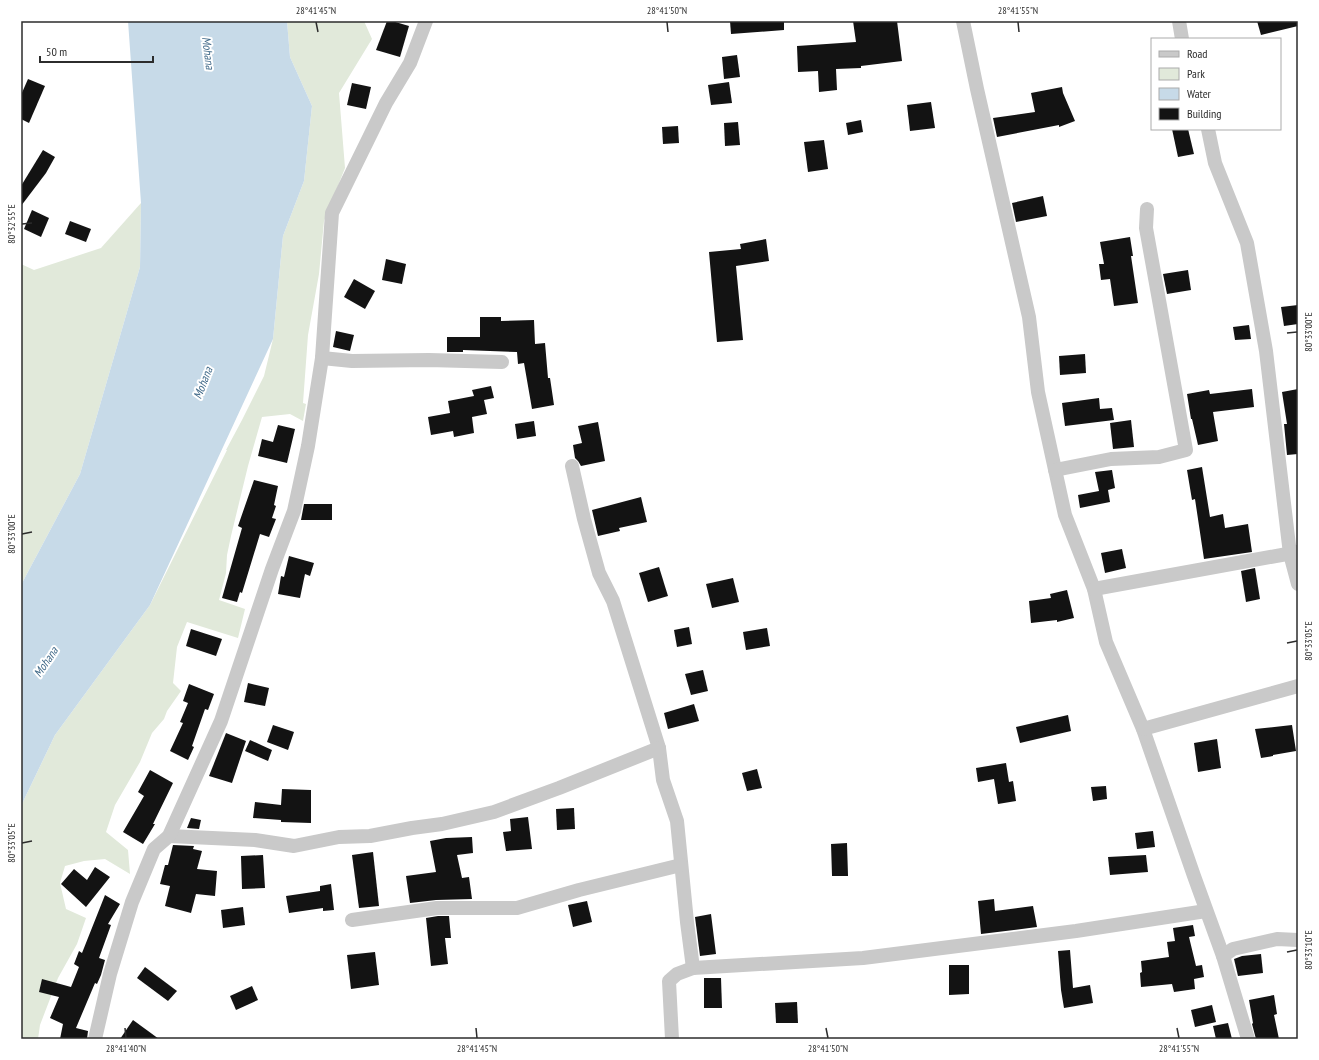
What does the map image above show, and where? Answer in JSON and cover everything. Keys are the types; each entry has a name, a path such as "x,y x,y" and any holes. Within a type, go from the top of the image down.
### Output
{"street":[{"path":"95,1039 110,974 132,902 154,849 169,836 221,720 269,577 294,511 308,446 322,358 332,213 386,103 410,63 426,21"},
{"path":"963,21 977,90 1029,317 1038,392 1065,515 1094,589 1106,642 1143,729 1223,956 1248,1039"},
{"path":"1179,21 1182,38"},
{"path":"1208,130 1215,163 1247,243 1266,351 1298,584"},
{"path":"1056,470 1111,459 1160,457 1186,450 1146,228 1147,208"},
{"path":"322,358 352,361 429,360 502,362"},
{"path":"572,466 584,519 599,573 613,601 659,748 663,780 677,822 693,968"},
{"path":"1094,589 1294,553"},
{"path":"1143,729 1298,686"},
{"path":"169,836 255,840 294,846 339,837 370,836 442,824 494,812 659,748"},
{"path":"352,920 437,908 517,908 578,890 681,865"},
{"path":"672,1039 668,981 678,974 693,968 863,958 1076,931 1206,911"},
{"path":"1223,956 1233,949 1277,939 1298,940"}],"green space":[{"path":"287,21 364,21 372,39 339,93 345,168 324,221 319,274 308,335 303,403 306,404 303,421 290,414 262,417 231,536 227,555 226,573 219,600 245,609 238,638 187,622 177,647 173,683 181,691 167,711 164,719 152,733 140,762 115,805 106,832 128,850 130,874 105,859 84,861 65,866 60,883 66,909 86,918 77,944 58,978 40,1025 38,1039 21,1039 21,806 55,735 150,605 264,376 273,339 283,236 304,181 312,106 290,57"},
{"path":"141,203 140,267 80,474 21,585 21,264 34,270 101,248"}],"water":[{"name":"Mohana","path":"128,21 287,21 290,57 312,106 304,181 283,236 273,339 150,605 55,735 21,806 21,585 80,474 140,267 141,203"}],"building":[{"path":"387,21 409,26 400,57 376,50"},
{"path":"730,21 784,21 784,30 731,34"},
{"path":"853,21 897,21 902,61 861,66 861,68 836,69 837,90 819,92 818,71 798,72 797,46 856,42"},
{"path":"1257,21 1298,21 1298,26 1261,35"},
{"path":"737,55 740,77 724,79 722,57"},
{"path":"28,79 45,86 29,123 21,119 21,95"},
{"path":"729,82 732,103 711,105 708,85"},
{"path":"352,83 371,87 366,109 347,105"},
{"path":"1062,87 1063,93 1075,121 1059,127 1059,125 997,137 993,118 1035,112 1031,93"},
{"path":"931,102 935,128 910,131 907,105"},
{"path":"861,120 863,132 848,135 846,123"},
{"path":"738,122 740,145 725,146 724,123"},
{"path":"678,126 679,143 663,144 662,127"},
{"path":"1172,130 1188,130 1194,154 1178,157"},
{"path":"824,140 828,169 808,172 804,142"},
{"path":"43,150 55,157 46,173 21,206 21,186"},
{"path":"1043,196 1047,216 1016,222 1012,203"},
{"path":"32,210 49,218 41,237 24,229"},
{"path":"70,221 91,229 86,242 65,234"},
{"path":"1130,237 1133,256 1131,256 1138,303 1114,306 1110,279 1101,280 1099,264 1104,264 1100,242"},
{"path":"766,239 769,261 736,266 743,340 717,342 709,252 741,249 740,244"},
{"path":"386,259 406,264 402,284 382,280"},
{"path":"1188,270 1191,290 1167,294 1163,274"},
{"path":"354,279 375,291 365,309 344,297"},
{"path":"1298,305 1298,324 1284,326 1281,307"},
{"path":"480,317 501,317 501,321 534,320 535,344 545,343 548,378 550,378 554,405 532,409 524,363 518,364 517,352 463,350 463,352 447,352 447,337 480,337"},
{"path":"1249,325 1251,339 1235,340 1233,327"},
{"path":"336,331 354,335 350,351 333,347"},
{"path":"1085,354 1086,373 1060,375 1059,356"},
{"path":"491,386 494,398 484,400 487,414 472,417 474,433 454,437 453,431 431,435 428,417 450,413 448,401 474,396 472,390"},
{"path":"1252,389 1254,407 1213,412 1218,441 1198,445 1191,419 1187,394 1209,390 1210,394"},
{"path":"1298,389 1298,454 1287,455 1284,424 1287,424 1282,392"},
{"path":"1099,398 1100,409 1112,408 1114,420 1065,426 1062,403"},
{"path":"1131,420 1134,447 1113,449 1110,423"},
{"path":"534,421 536,436 517,439 515,424"},
{"path":"598,422 605,461 581,466 575,458 573,445 582,443 578,426"},
{"path":"278,425 295,429 287,463 258,456 262,439 273,442"},
{"path":"1202,467 1210,517 1223,514 1225,528 1248,524 1252,552 1204,559 1195,499 1192,500 1187,470"},
{"path":"1112,470 1115,488 1108,490 1110,502 1080,508 1078,495 1099,491 1095,472"},
{"path":"254,480 278,486 274,505 276,506 272,518 276,519 269,537 260,534 242,593 240,592 237,602 222,598 242,528 238,526"},
{"path":"641,497 647,522 619,528 620,531 598,536 592,510"},
{"path":"304,504 332,504 332,520 301,520"},
{"path":"1122,549 1126,568 1105,573 1101,553"},
{"path":"289,556 314,563 310,576 305,574 300,598 278,594 281,576 284,577"},
{"path":"659,567 668,596 648,602 639,573"},
{"path":"1255,568 1260,599 1246,602 1241,571"},
{"path":"733,578 739,602 712,608 706,584"},
{"path":"1067,590 1074,618 1057,622 1057,620 1031,623 1029,601 1051,598 1050,594"},
{"path":"689,627 692,644 677,647 674,630"},
{"path":"767,628 770,646 746,650 743,632"},
{"path":"191,629 222,639 216,656 186,646"},
{"path":"703,670 708,691 691,695 685,674"},
{"path":"248,683 269,688 265,706 244,702"},
{"path":"189,684 214,694 208,710 205,709 192,746 194,747 188,760 170,751 183,723 180,722 188,703 183,701"},
{"path":"694,704 699,721 668,729 664,713"},
{"path":"1068,715 1071,731 1020,743 1016,727"},
{"path":"273,725 294,732 288,750 267,742"},
{"path":"1292,725 1296,751 1261,758 1255,729"},
{"path":"226,733 246,741 232,783 209,776"},
{"path":"1217,739 1221,768 1198,772 1194,743"},
{"path":"250,740 272,750 268,761 245,751"},
{"path":"1006,763 1009,782 1013,781 1016,801 998,804 994,779 978,782 976,768"},
{"path":"757,769 762,788 747,791 742,773"},
{"path":"150,770 173,783 153,824 155,824 143,844 123,832 144,796 138,792"},
{"path":"1106,786 1107,799 1093,801 1091,787"},
{"path":"282,789 311,790 311,823 281,822 281,820 253,818 255,802 281,805"},
{"path":"574,808 575,829 557,830 556,809"},
{"path":"528,817 532,849 506,851 503,832 511,831 510,819"},
{"path":"191,818 201,820 199,829 187,828"},
{"path":"1153,831 1155,847 1137,849 1135,833"},
{"path":"472,837 473,853 457,855 462,878 469,877 472,899 436,900 410,903 406,876 436,872 430,841 446,838"},
{"path":"847,843 848,876 832,876 831,844"},
{"path":"173,845 194,846 193,849 202,851 197,869 217,871 215,896 196,894 191,913 165,906 170,886 160,884 165,865 168,865"},
{"path":"373,852 379,906 359,908 352,855"},
{"path":"263,855 265,888 242,889 241,856"},
{"path":"1146,855 1148,872 1110,875 1108,857"},
{"path":"95,867 110,877 86,907 61,884 74,869 87,880"},
{"path":"331,884 334,910 323,911 323,908 289,913 286,896 320,891 320,886"},
{"path":"105,895 120,904 108,924 111,925 99,958 105,960 101,975 97,984 95,983 76,1028 88,1031 87,1039 60,1039 63,1024 50,1018 59,997 39,992 42,979 71,987 79,967 74,964 79,951 82,953"},
{"path":"994,899 995,911 1033,906 1037,927 981,934 978,901"},
{"path":"587,901 592,922 573,927 568,905"},
{"path":"243,907 245,925 223,928 221,910"},
{"path":"711,914 716,954 700,956 695,917"},
{"path":"449,916 451,938 445,938 448,964 431,966 426,918"},
{"path":"1193,925 1195,936 1189,937 1196,966 1202,965 1204,977 1194,979 1195,989 1174,992 1172,984 1141,987 1141,961 1169,957 1167,942 1175,941 1173,928"},
{"path":"1070,950 1073,988 1090,985 1093,1003 1064,1008 1058,951"},
{"path":"375,952 379,985 351,989 347,955"},
{"path":"1261,954 1263,973 1238,976 1234,959 1242,956"},
{"path":"949,965 969,965 969,994 949,995"},
{"path":"145,967 177,991 168,1001 137,978"},
{"path":"704,978 721,978 722,1008 704,1008"},
{"path":"252,986 258,1000 236,1010 230,996"},
{"path":"1274,995 1277,1014 1274,1015 1279,1039 1256,1039 1252,1024 1249,1000"},
{"path":"797,1002 798,1023 776,1023 775,1003"},
{"path":"1212,1005 1216,1022 1195,1027 1191,1010"},
{"path":"133,1020 159,1039 120,1039"},
{"path":"1228,1023 1232,1039 1216,1039 1213,1026"}]}
